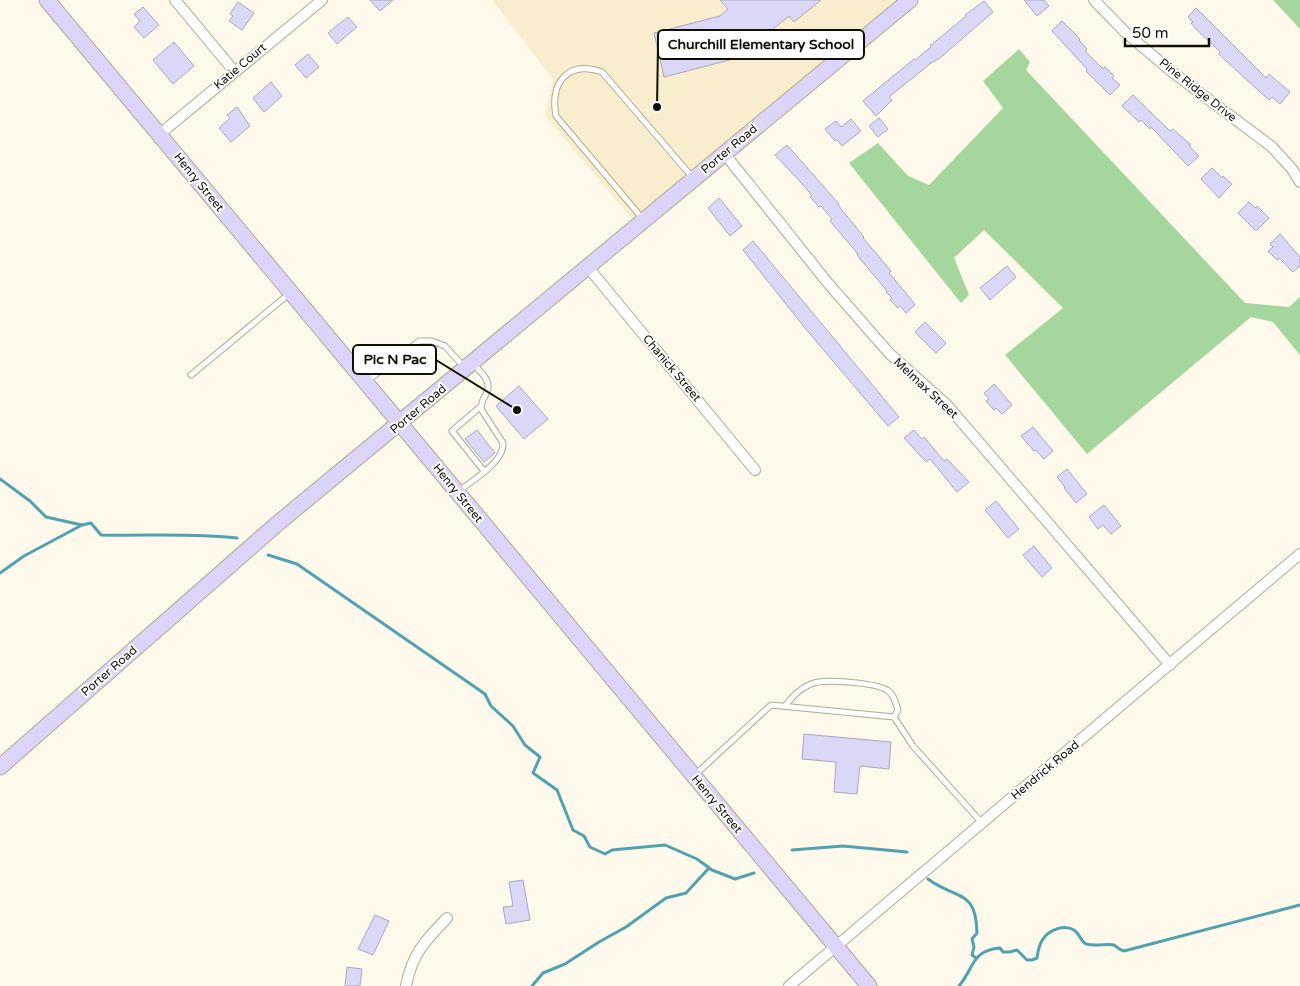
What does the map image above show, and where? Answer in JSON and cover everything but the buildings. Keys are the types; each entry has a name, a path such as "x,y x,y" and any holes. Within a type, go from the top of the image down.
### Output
{"street":[{"name":"Henry Street","path":"47,0 869,986"},
{"path":"175,0 234,71"},
{"name":"Katie Court","path":"160,134 322,0"},
{"name":"Porter Road","path":"0,767 277,524 910,0"},
{"name":"Pine Ridge Drive","path":"1094,0 1126,32 1171,71 1272,147 1292,169 1300,182"},
{"name":"Melmax Street","path":"724,153 846,304 889,353 947,405 1170,665"},
{"name":"Chanick Street","path":"587,266 756,470"},
{"name":"Hendrick Road","path":"789,986 1300,554"},
{"path":"406,986 408,972 420,946 446,918"}],"lane":[{"path":"643,220 556,116 554,104 556,89 564,76 576,70 590,68 602,72 693,179"},
{"path":"191,376 290,293"},
{"path":"366,382 419,341 432,341 444,346 487,379 488,391 480,407 452,431 484,471"},
{"path":"458,492 496,462 504,448 503,443 480,407"},
{"path":"786,706 798,690 814,682 851,682 888,690 898,710 894,717"},
{"path":"693,776 770,705 894,717"},
{"path":"894,717 913,746 982,824"}],"shaded area":[{"path":"492,0 897,0 632,219 545,115 553,79"}],"green space":[{"path":"1273,0 1300,0 1300,29"},
{"path":"1019,49 1030,62 1026,70 1245,303 1289,307 1300,297 1300,355 1273,322 1251,317 1087,454 1005,355 1063,308 984,230 954,258 969,295 961,303 849,163 878,143 908,176 929,185 1003,108 983,81"}],"waterway":[{"path":"0,479 30,501 46,517 82,525"},
{"path":"0,573 24,556 82,525 91,523 101,535 186,535 237,538"},
{"path":"268,555 297,564 485,694 491,706 513,726 525,745 540,757 533,773 557,790 573,830 584,836 590,847 605,854 612,850 665,845 697,859 712,870 735,879 754,873"},
{"path":"792,850 843,846 907,852"},
{"path":"532,986 543,973 565,964 626,927 666,898 686,893 709,868"},
{"path":"928,879 938,886 963,897 973,909 977,933 972,939 974,947 972,955 976,958"},
{"path":"959,986 975,961 984,952 1000,948 1003,952 1017,950 1027,960 1032,960 1037,958 1043,939 1049,933 1061,928 1074,930 1086,944 1114,945 1124,951 1300,905"}],"place":[{"name":"Churchill Elementary School","path":"657,107"},
{"name":"Pic N Pac","path":"517,410"}]}
